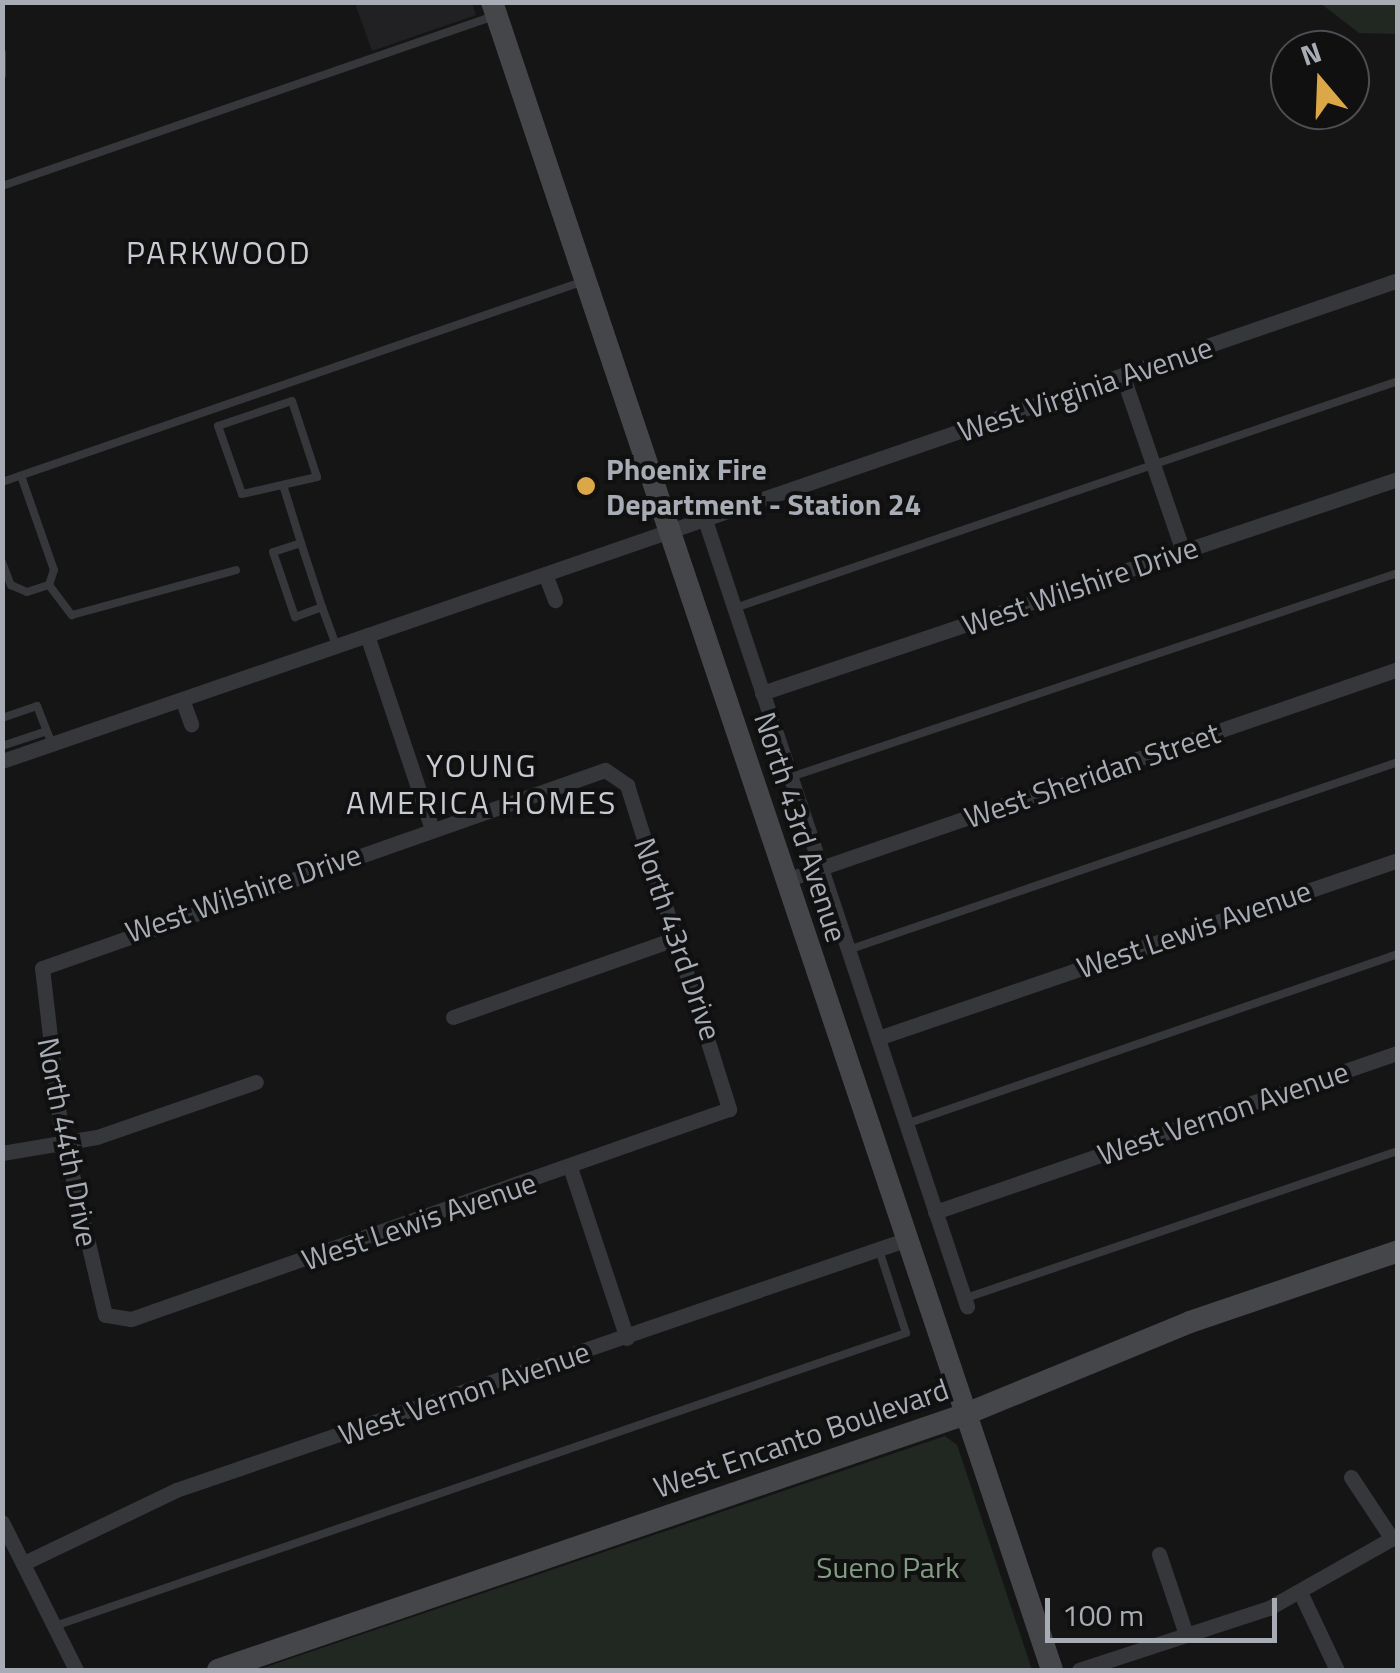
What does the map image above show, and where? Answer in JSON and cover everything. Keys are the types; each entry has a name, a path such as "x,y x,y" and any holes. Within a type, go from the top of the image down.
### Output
{"main road":[{"name":"North 43rd Avenue","path":"494,9 1052,1670"},
{"name":"West Encanto Boulevard","path":"218,1670 966,1414 1190,1322 1398,1250"}],"street":[{"name":"West Virginia Avenue","path":"2,761 49,738 182,699 1398,280"},
{"path":"1123,377 1183,551"},
{"name":"West Wilshire Drive","path":"762,692 1398,479"},
{"name":"North 43rd Avenue","path":"705,520 966,1303"},
{"path":"545,574 555,600"},
{"path":"366,634 432,829"},
{"name":"West Sheridan Street","path":"786,880 1398,669"},
{"path":"182,699 191,724"},
{"name":"West Wilshire Drive","path":"42,968 432,829 618,772"},
{"name":"North 43rd Drive","path":"618,772 678,938 729,1109"},
{"name":"West Lewis Avenue","path":"878,1038 1398,860"},
{"path":"452,1017 678,938"},
{"name":"North 44th Drive","path":"42,968 64,1143 105,1315"},
{"name":"West Vernon Avenue","path":"935,1212 1398,1053"},
{"path":"2,1153 64,1143 256,1082"},
{"name":"West Lewis Avenue","path":"105,1315 132,1319 570,1170 729,1109"},
{"path":"570,1170 628,1338"},
{"name":"West Vernon Avenue","path":"26,1562 176,1490 908,1240"},
{"path":"1079,1670 1301,1594 1395,1537 1351,1477"},
{"path":"2,1522 58,1624 76,1670"},
{"path":"1159,1554 1186,1634"},
{"path":"1301,1594 1337,1670"}],"lane":[{"path":"2,186 494,9"},
{"path":"2,54 2,75"},
{"path":"2,482 585,280"},
{"path":"734,608 1398,381"},
{"path":"292,401 317,477 284,488 242,494 218,426 292,401"},
{"path":"21,476 54,570 48,585"},
{"path":"284,488 336,645"},
{"path":"301,543 273,552 295,616 322,607"},
{"path":"2,562 10,585 48,585"},
{"path":"48,585 72,615 236,570"},
{"path":"791,778 1398,573"},
{"path":"2,718 36,706 49,738 2,746"},
{"path":"848,950 1398,762"},
{"path":"906,1124 1398,954"},
{"path":"966,1303 1398,1151"},
{"path":"58,1624 906,1333 878,1250"}],"shaded area":[{"path":"355,3 472,3 476,15 372,51"}],"green space":[{"path":"1320,3 1397,3 1397,34 1355,30"},
{"name":"Sueno Park","path":"945,1436 957,1445 1032,1670 257,1670"}],"place":[{"name":"Phoenix Fire Department - Station 24","path":"586,486"}],"district":[{"name":"PARKWOOD","path":"219,252"},
{"name":"YOUNG AMERICA HOMES","path":"482,784"}]}
